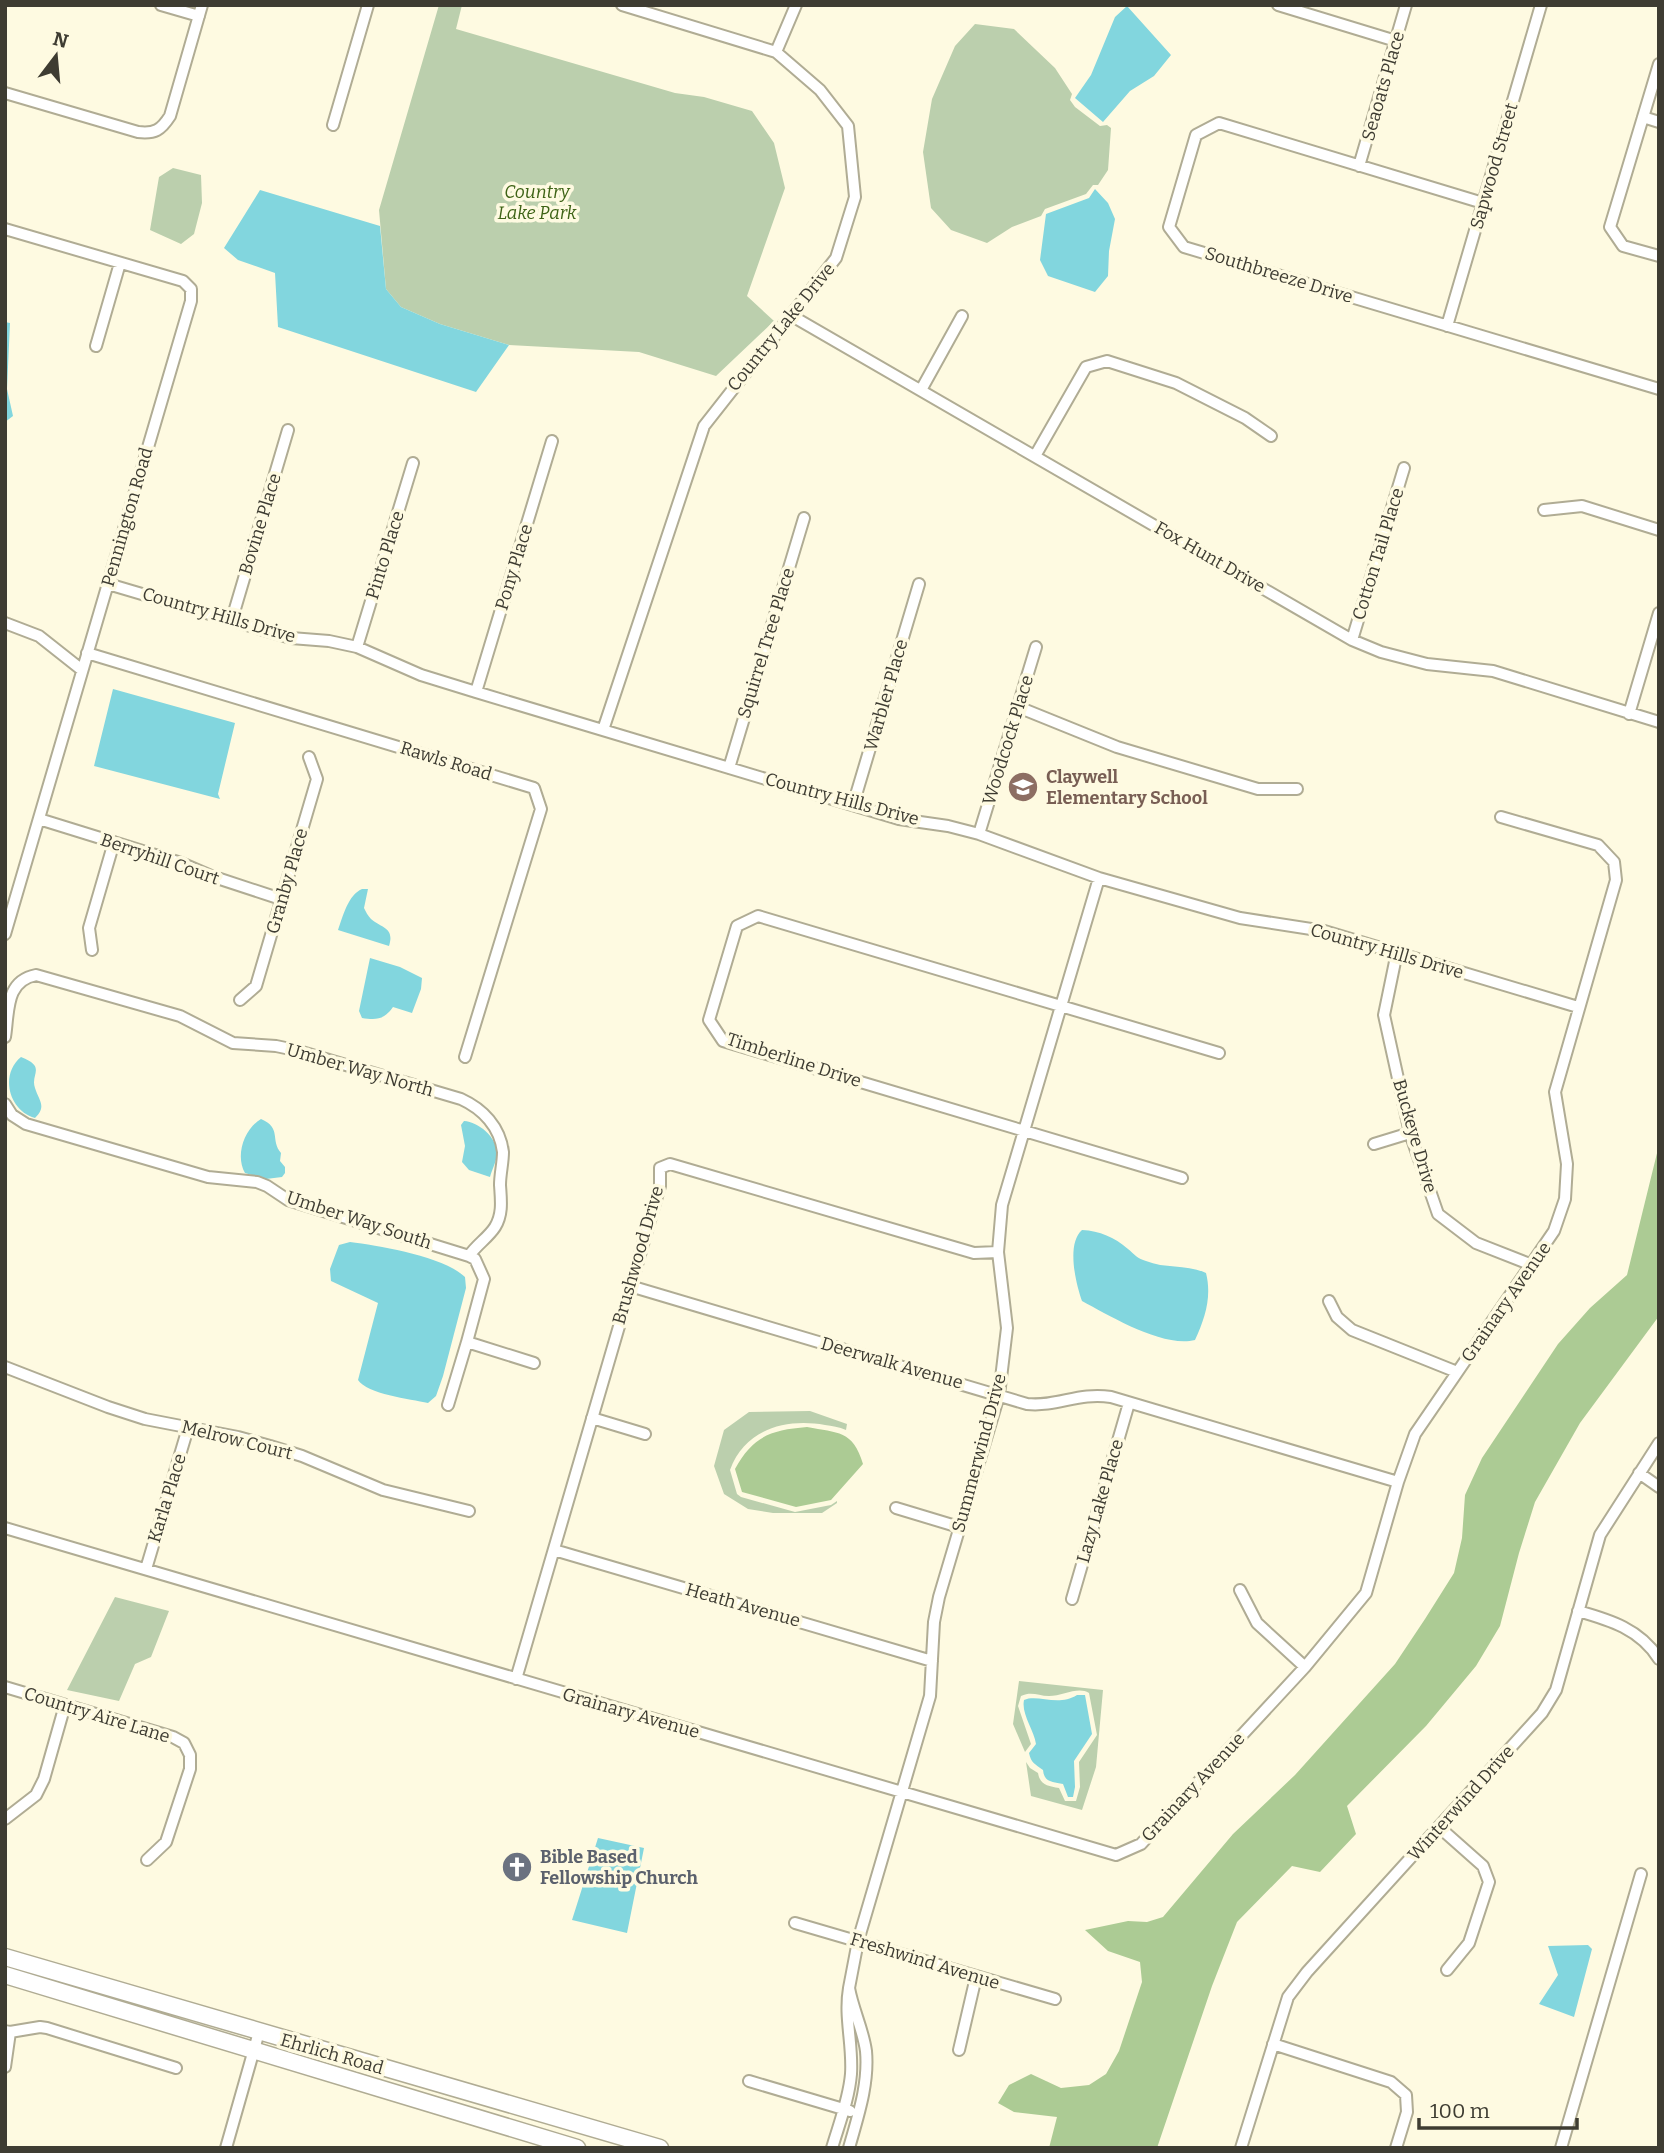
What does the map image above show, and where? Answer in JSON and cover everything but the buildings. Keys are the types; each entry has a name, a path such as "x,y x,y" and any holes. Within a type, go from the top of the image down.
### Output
{"main road":[{"name":"Ehrlich Road","path":"5,1956 660,2148"},
{"name":"Ehrlich Road","path":"5,1975 577,2148"}],"street":[{"path":"5,93 138,132 155,132 164,126 170,116 200,11 161,5"},
{"path":"333,125 368,5"},
{"name":"Country Lake Drive","path":"603,730 704,426 744,371 792,316 836,258 855,197 848,126 820,90 776,52 622,5"},
{"path":"776,52 796,5"},
{"path":"1278,5 1396,41"},
{"name":"Seaoats Place","path":"1359,166 1406,5"},
{"name":"Sapwood Street","path":"1447,326 1541,5"},
{"path":"1659,64 1610,227 1623,246 1659,256"},
{"path":"1643,117 1659,122"},
{"name":"Southbreeze Drive","path":"1483,203 1219,123 1196,135 1168,227 1184,247 1659,389"},
{"name":"Pennington Road","path":"5,229 183,281 191,289 191,301 5,934"},
{"path":"96,346 120,263"},
{"name":"Fox Hunt Drive","path":"792,316 1352,640 1381,652 1427,664 1493,671 1659,722"},
{"path":"920,390 962,317"},
{"path":"1035,456 1086,367 1107,361 1175,383 1245,418 1271,436"},
{"name":"Bovine Place","path":"232,619 288,430"},
{"name":"Pony Place","path":"476,692 552,441"},
{"name":"Pinto Place","path":"358,647 413,463"},
{"name":"Cotton Tail Place","path":"1352,640 1404,468"},
{"path":"1544,510 1582,506 1659,530"},
{"name":"Squirrel Tree Place","path":"729,768 804,518"},
{"name":"Country Hills Drive","path":"108,584 291,638 358,647 421,675 899,819 948,826 979,834 1099,878 1240,918 1324,931 1578,1006"},
{"name":"Warbler Place","path":"853,805 919,584"},
{"path":"1629,714 1659,613"},
{"path":"5,623 39,636 82,670"},
{"name":"Woodcock Place","path":"979,834 1036,646"},
{"name":"Rawls Road","path":"88,653 534,788 541,809 465,1057"},
{"path":"1018,708 1117,747 1258,789 1297,789"},
{"name":"Granby Place","path":"240,1000 256,986 317,779 309,757"},
{"name":"Grainary Avenue","path":"5,1528 1116,1855 1141,1844 1305,1667 1366,1593 1398,1482 1415,1434 1554,1231 1565,1199 1567,1164 1555,1092 1616,880 1614,862 1598,845 1501,817"},
{"name":"Berryhill Court","path":"40,819 181,863 281,899"},
{"path":"92,950 89,928 114,842"},
{"name":"Summerwind Drive","path":"832,2148 851,2073 847,2014 849,1988 859,1941 930,1696 939,1597 999,1395 1007,1328 998,1252 1002,1205 1099,878"},
{"name":"Timberline Drive","path":"1182,1178 723,1041 709,1020 737,926 758,916 1219,1053"},
{"name":"Buckeye Drive","path":"1397,952 1384,1015 1410,1133 1438,1214 1476,1243 1532,1265"},
{"name":"Umber Way North","path":"5,1037 12,993 24,977 36,975 180,1016 233,1043 276,1046 461,1098 486,1115 501,1141 503,1154 500,1216 494,1228 469,1255"},
{"name":"Umber Way South","path":"5,1104 12,1115 26,1124 208,1177 257,1182 288,1200 469,1255"},
{"path":"1374,1144 1410,1133"},
{"name":"Brushwood Drive","path":"516,1679 660,1186 660,1168 670,1164 974,1253 998,1252"},
{"path":"448,1405 484,1279 475,1259 469,1255"},
{"name":"Deerwalk Avenue","path":"630,1286 1027,1404 1042,1405 1092,1394 1398,1482"},
{"path":"1329,1301 1337,1317 1352,1330 1457,1372"},
{"path":"467,1342 534,1363"},
{"name":"Melrow Court","path":"5,1367 108,1407 270,1446 302,1456 383,1490 469,1511"},
{"name":"Lazy Lake Place","path":"1072,1600 1129,1403"},
{"path":"592,1418 645,1434"},
{"name":"Karla Place","path":"146,1569 188,1428"},
{"name":"Winterwind Drive","path":"1241,2148 1288,1997 1307,1972 1542,1713 1556,1690 1600,1535 1659,1443"},
{"path":"1639,1473 1659,1487"},
{"path":"896,1508 959,1527"},
{"name":"Heath Avenue","path":"554,1550 932,1661"},
{"path":"1240,1590 1257,1623 1305,1667"},
{"path":"1578,1611 1613,1621 1635,1633 1653,1649 1659,1659"},
{"name":"Country Aire Lane","path":"5,1687 173,1737 184,1743 190,1755 190,1769 166,1842 147,1860"},
{"path":"5,1819 36,1795 44,1779 65,1705"},
{"path":"1439,1827 1483,1866 1489,1882 1469,1942 1447,1970"},
{"path":"1561,2148 1641,1874"},
{"name":"Freshwind Avenue","path":"795,1923 1055,1999"},
{"path":"959,2050 976,1977"},
{"name":"Summerwind Drive","path":"849,1988 866,2052 865,2087 849,2148"},
{"path":"5,2067 7,2031 40,2027 176,2068"},
{"path":"226,2148 259,2032"},
{"path":"1273,2044 1391,2082 1406,2095 1407,2112 1396,2148"},
{"path":"749,2081 859,2113"}],"green space":[{"name":"Country Lake Park","path":"439,5 462,5 456,29 675,93 704,97 752,111 774,143 785,188 747,296 774,321 716,376 639,352 509,345 440,324 401,307 386,289 379,210"},
{"path":"975,24 1014,29 1055,68 1072,94 1070,100 1075,107 1100,126 1107,125 1111,128 1108,170 1098,185 1093,185 1086,194 1045,209 1041,216 1012,227 987,243 951,230 931,208 923,152 932,99 955,46"},
{"path":"173,168 201,175 202,203 194,234 181,244 150,230 159,177"},
{"path":"1659,1145 1659,1316 1580,1423 1535,1502 1500,1626 1476,1666 1426,1726 1347,1806 1356,1834 1320,1872 1292,1866 1237,1922 1212,1986 1157,2148 1049,2148 1057,2117 1014,2112 998,2103 1009,2085 1031,2074 1061,2088 1089,2085 1106,2074 1119,2051 1142,1982 1140,1962 1108,1951 1085,1930 1128,1921 1147,1922 1163,1917 1233,1834 1295,1775 1395,1664 1454,1573 1462,1538 1465,1495 1482,1458 1558,1344 1590,1308 1627,1275"},
{"path":"810,1411 847,1424 846,1430 796,1423 782,1425 756,1436 737,1456 730,1470 737,1494 795,1512 837,1503 822,1513 773,1513 748,1509 724,1494 714,1466 724,1430 749,1412"},
{"path":"807,1427 843,1435 854,1445 863,1464 831,1500 796,1507 742,1492 735,1469 756,1442 783,1430"},
{"path":"115,1597 169,1611 151,1657 135,1664 119,1701 67,1690"},
{"path":"1019,1681 1103,1690 1096,1767 1082,1810 1031,1796 1026,1762 1048,1786 1059,1788 1065,1801 1076,1801 1080,1787 1079,1762 1097,1735 1089,1693 1075,1691 1054,1696 1021,1696 1018,1706 1031,1744 1025,1752 1013,1724"}],"water":[{"path":"1127,6 1171,55 1154,76 1130,91 1103,122 1075,98 1091,75 1115,17"},
{"path":"1095,189 1108,203 1115,219 1108,276 1095,292 1048,276 1040,260 1046,214 1089,198"},
{"path":"260,190 380,226 386,289 401,307 440,324 509,345 476,392 278,327 275,273 238,260 224,248"},
{"path":"5,322 10,323 7,389 13,416 5,422"},
{"path":"113,689 235,723 218,794 220,799 94,766"},
{"path":"362,889 368,889 364,908 368,915 389,931 389,946 338,930 350,901"},
{"path":"370,958 400,967 422,978 412,1013 393,1007 379,1018 362,1018 359,1011"},
{"path":"21,1057 36,1068 34,1083 41,1110 35,1118 18,1107 10,1091 11,1073 14,1064"},
{"path":"261,1119 274,1130 281,1153 280,1161 285,1167 282,1177 266,1179 245,1173 242,1166 243,1143 250,1129"},
{"path":"464,1121 476,1124 494,1143 497,1155 490,1177 469,1170 462,1162 465,1146 461,1125"},
{"path":"1082,1230 1112,1238 1143,1260 1206,1273 1207,1307 1195,1340 1182,1341 1153,1335 1082,1301 1073,1254 1077,1236"},
{"path":"350,1242 427,1258 442,1263 465,1277 466,1288 443,1376 436,1396 428,1403 379,1392 358,1380 378,1303 331,1281 330,1269 339,1245"},
{"path":"1085,1695 1092,1734 1074,1761 1075,1787 1073,1797 1068,1797 1063,1784 1047,1779 1043,1770 1031,1759 1029,1753 1036,1744 1024,1711 1024,1700 1063,1700"},
{"path":"598,1838 644,1848 627,1933 572,1920"},
{"path":"1588,1945 1592,1949 1574,2017 1539,2004 1558,1975 1548,1946"}],"place":[{"name":"Claywell Elementary School","path":"1023,787"},
{"name":"Bible Based Fellowship Church","path":"517,1867"}]}
